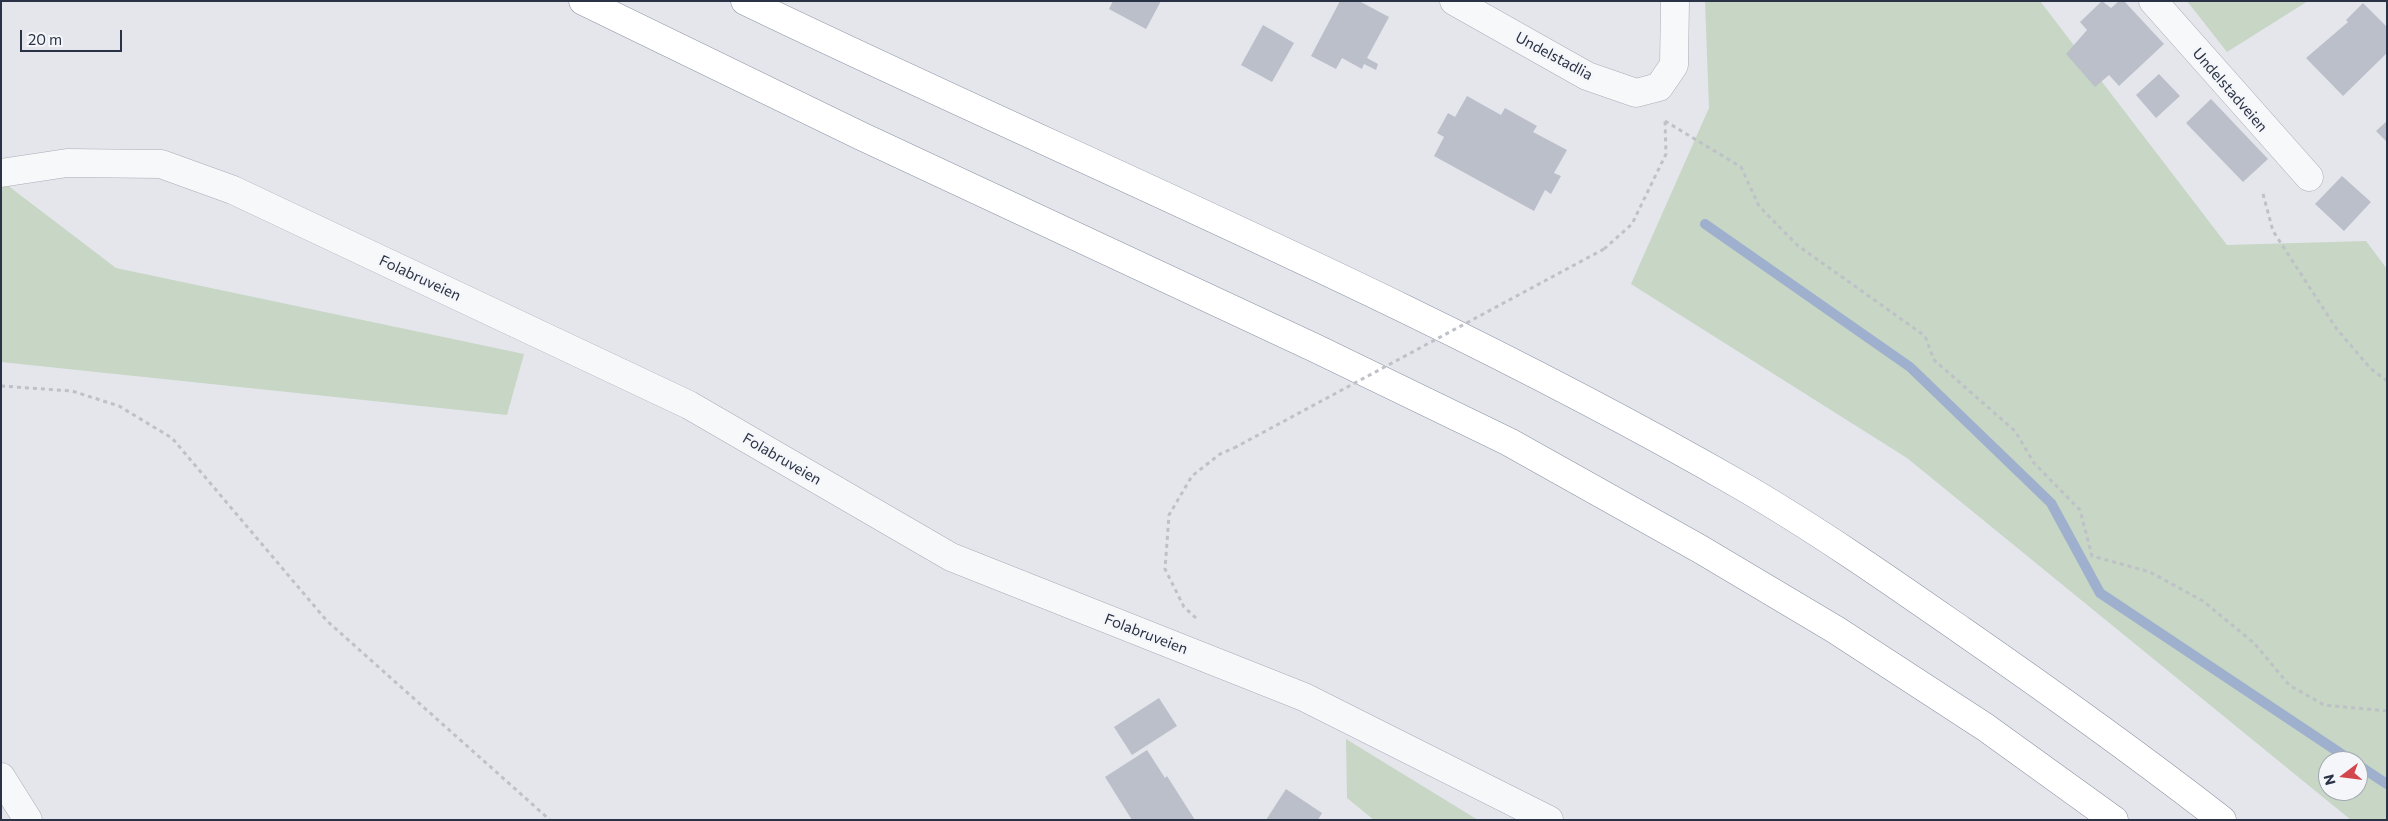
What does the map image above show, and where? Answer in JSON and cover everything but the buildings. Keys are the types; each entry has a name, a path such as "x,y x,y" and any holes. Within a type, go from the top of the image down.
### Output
{"highway":[{"path":"583,1 861,136 1315,348 1509,442 1700,549 1836,630 1985,727 2114,820"},
{"path":"745,1 1362,289 1545,379 1742,486 1907,592 2022,672 2222,820"}],"street":[{"name":"Undelstadlia","path":"1454,1 1587,76 1636,93 1660,87"},
{"path":"1660,87 1674,65 1675,1"},
{"name":"Undelstadveien","path":"2153,1 2308,177"},
{"name":"Folabruveien","path":"1,173 67,163 161,164 233,190 689,406 951,557 1304,697 1549,820"},
{"path":"1,777 28,820"}],"path":[{"path":"1197,619 1184,607 1165,569 1168,515 1192,476 1220,454 1604,249 1632,224 1666,154 1665,121 1660,87"},
{"path":"1665,121 1741,168 1759,206 1797,245 1925,336 1934,360 2015,432 2034,463 2080,510 2092,556 2150,572 2203,601 2254,643 2289,685 2324,705 2387,711"},
{"path":"2263,194 2273,232 2336,328 2370,368 2387,381"},
{"path":"1,386 72,391 119,406 172,438 327,621 550,820"}],"green space":[{"path":"1705,1 2040,1 2227,245 2366,241 2387,269 2387,820 2351,820 2328,801 2368,801 2368,751 2318,751 2318,793 1907,458 1631,284 1709,108"},
{"path":"2187,1 2308,1 2227,52"},
{"path":"1,177 11,188 116,268 524,354 507,415 1,362"},
{"path":"1346,739 1478,820 1374,820 1347,798"}],"waterway":[{"path":"1705,224 1910,367 2051,503 2100,593 2337,751"},
{"path":"2368,772 2387,784"}]}
